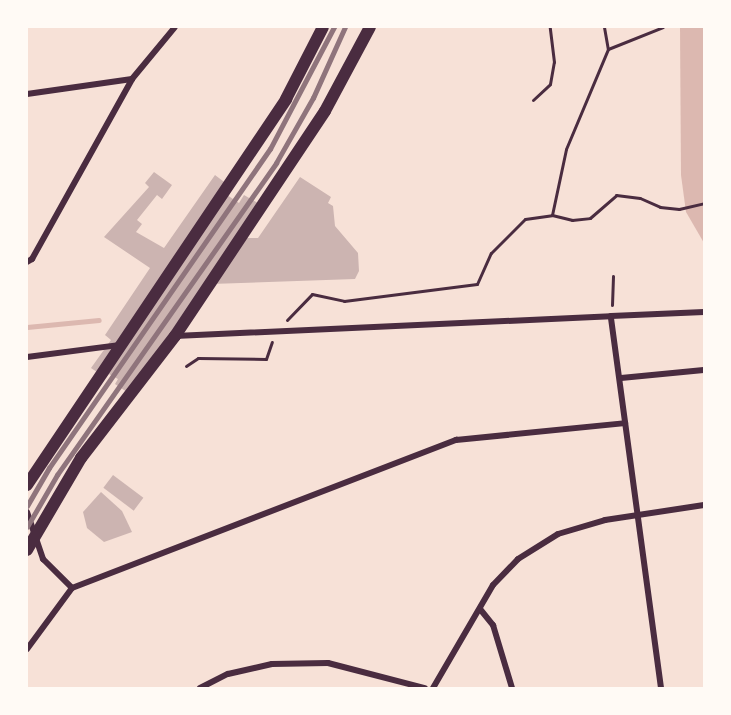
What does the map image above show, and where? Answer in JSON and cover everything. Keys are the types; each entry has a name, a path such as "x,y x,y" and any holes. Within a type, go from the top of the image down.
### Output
{"main road":[{"path":"27,485 286,99 323,27"},
{"path":"27,550 33,536 81,458 175,336 325,111 370,27"}],"street":[{"path":"27,262 32,260 132,79 175,27"},
{"path":"27,94 132,79"},
{"path":"175,336 704,312"},
{"path":"611,316 661,688"},
{"path":"27,357 121,345"},
{"path":"621,378 704,370"},
{"path":"27,649 72,588 456,440 625,423"},
{"path":"433,688 493,585 518,559 558,534 636,513 704,505"},
{"path":"27,512 33,536 43,559 72,588"},
{"path":"480,609 493,625 512,688"},
{"path":"200,688 228,674 272,664 328,663 425,688"}],"path":[{"path":"533,100 550,84 554,62 550,27"},
{"path":"552,215 566,149 608,49 604,27"},
{"path":"608,49 663,27"},
{"path":"186,366 198,358 266,358 276,332 312,294 344,302 477,284 492,253 525,219 552,215 572,220 590,218 616,195 679,208 704,203"},
{"path":"611,316 613,276"}],"shaded area":[{"path":"680,27 704,27 704,243 686,212 681,175"}],"building":[{"path":"154,172 172,185 162,199 157,195 137,220 142,224 136,232 164,248 215,175 232,188 227,195 239,203 244,195 263,206 247,238 258,238 300,177 331,197 328,203 333,206 335,226 358,253 359,271 355,279 211,284 127,392 115,384 118,379 109,374 106,378 91,368 111,340 105,335 150,268 104,237 149,187 145,183"},
{"path":"113,475 143,498 134,511 103,488"},
{"path":"101,492 122,511 132,532 104,542 87,528 83,512"}],"waterway":[{"path":"27,327 99,320"}],"railway":[{"path":"27,506 49,468 270,149 334,27"},
{"path":"27,527 57,475 276,163 313,98 345,27"}]}
